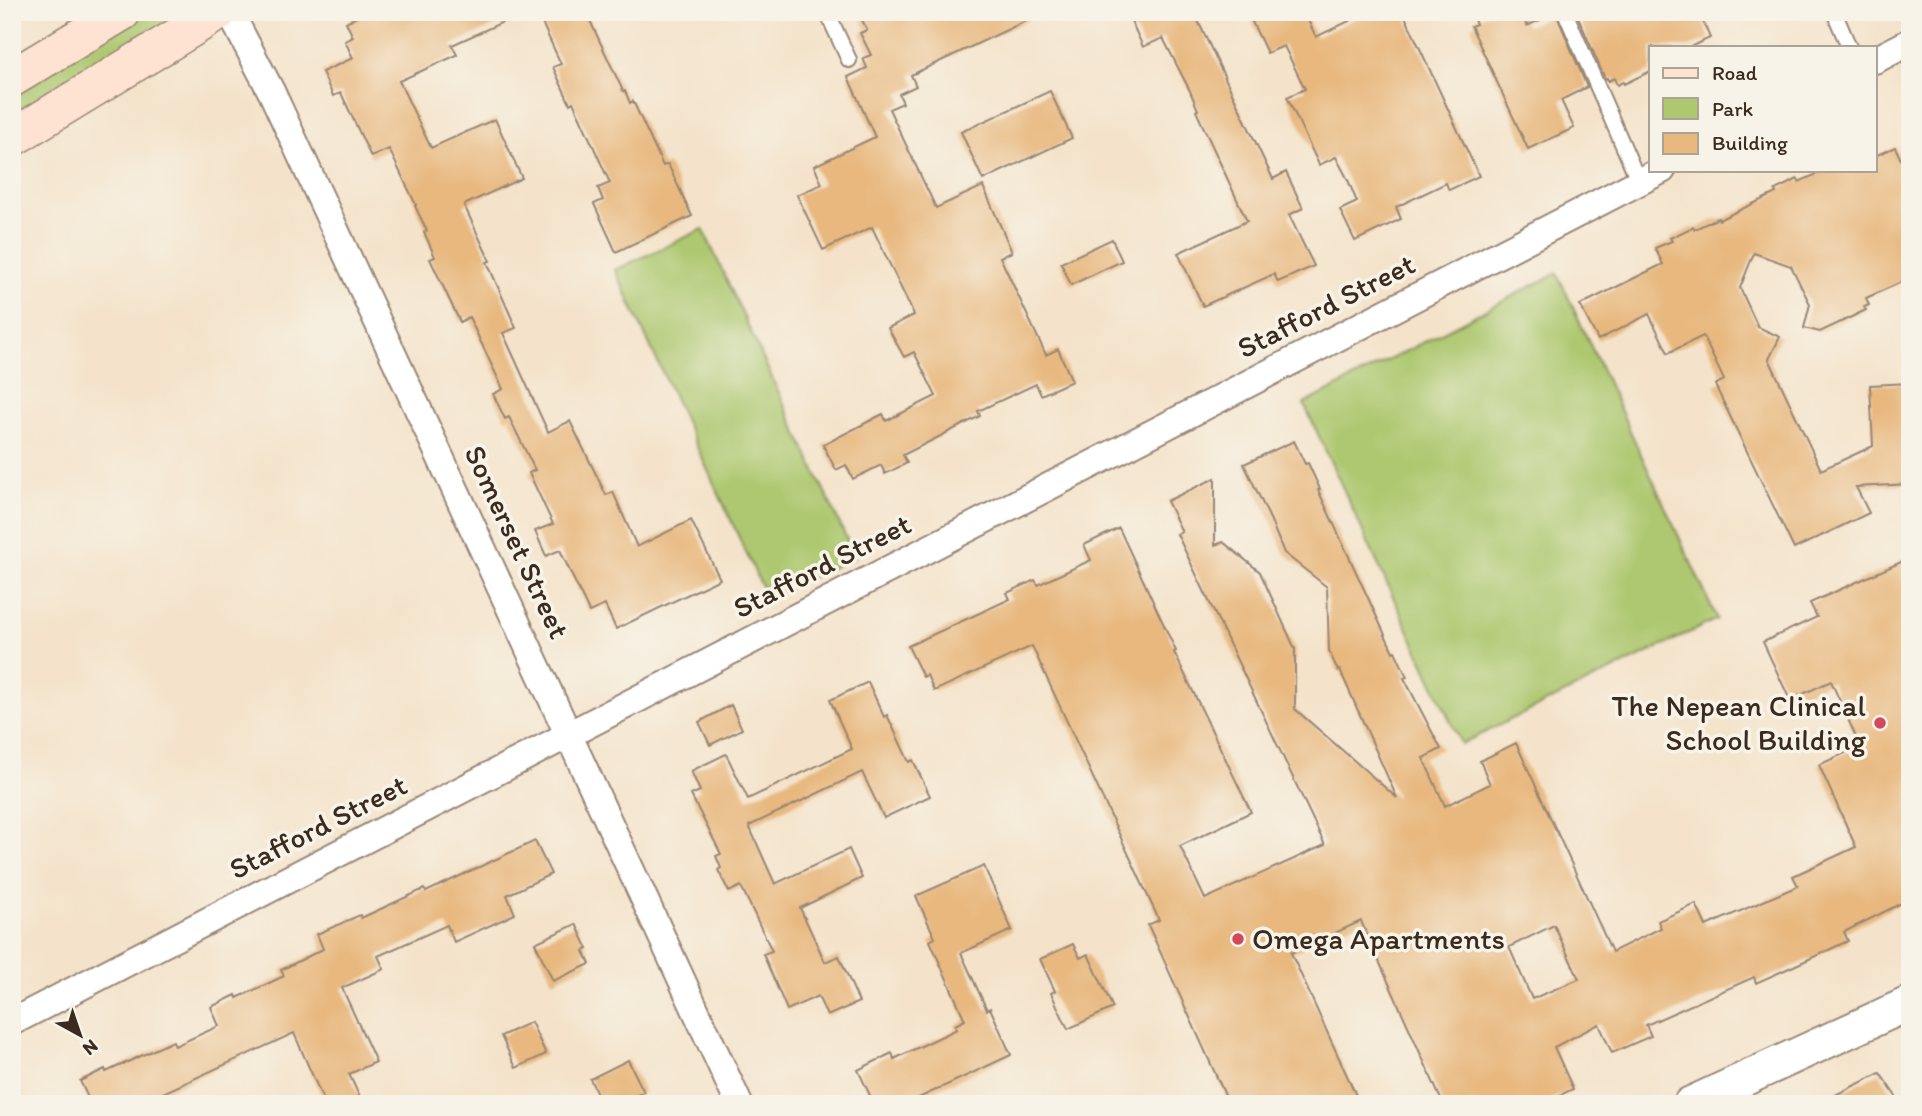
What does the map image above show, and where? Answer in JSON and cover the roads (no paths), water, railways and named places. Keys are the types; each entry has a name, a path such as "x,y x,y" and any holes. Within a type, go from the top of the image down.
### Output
{"main road":[{"path":"12,78 122,12"},
{"path":"12,138 218,12"}],"street":[{"name":"Somerset Street","path":"228,12 272,93 739,1104"},
{"path":"1876,59 1910,42"},
{"name":"Stafford Street","path":"12,1022 1650,176"},
{"path":"1690,1104 1910,1003"}],"lane":[{"path":"827,12 849,60"},
{"path":"1565,12 1650,176"},
{"path":"1833,12 1849,46"}],"place":[{"name":"The Nepean Clinical School Building","path":"1880,723"},
{"name":"Omega Apartments","path":"1238,939"}]}
